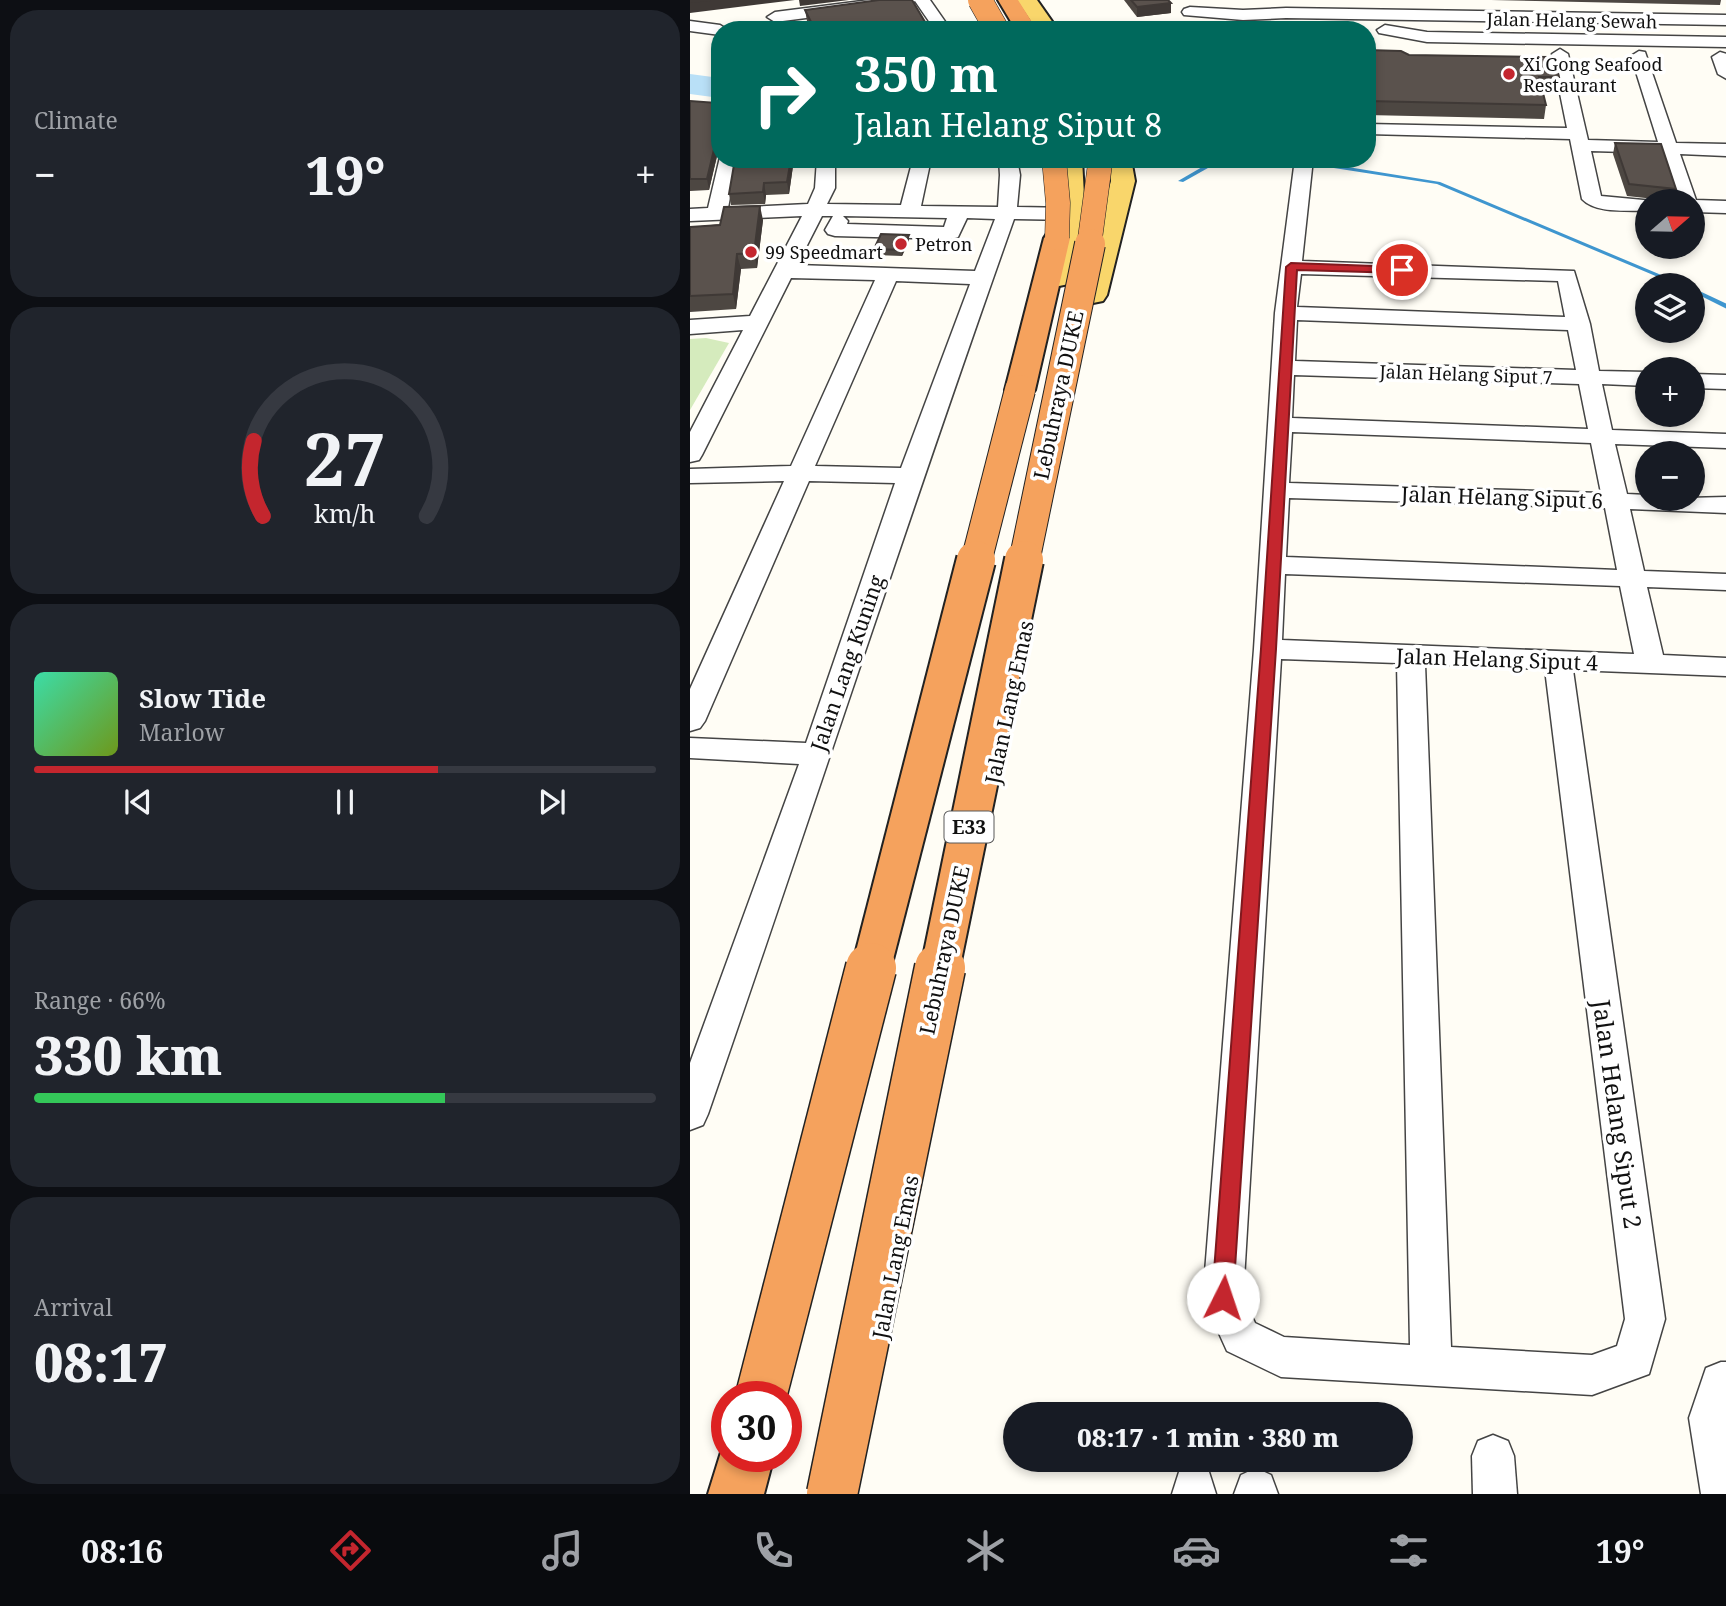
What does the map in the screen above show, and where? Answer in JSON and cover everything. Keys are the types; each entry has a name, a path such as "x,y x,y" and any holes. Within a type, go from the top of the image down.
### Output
{"highway":[{"path":"1008,0 1021,21"},
{"name":"Lebuhraya DUKE","path":"765,1381 1045,289 1056,238 1058,203 1055,168"},
{"name":"Lebuhraya DUKE","path":"832,1494 1093,228 1100,168"},
{"path":"736,1494 742,1472"}],"main road":[{"path":"980,0 993,21"},
{"path":"1027,0 1042,21"},
{"path":"749,1381 1052,314 1072,214 1070,168"},
{"path":"1072,214 1098,210 1106,201 1111,168"},
{"name":"Jalan Lang Emas","path":"849,1494 937,1044 1030,606 1052,480 1106,238 1123,181 1121,168"},
{"path":"718,1494 724,1472"}],"street":[{"path":"775,17 907,0"},
{"path":"922,0 937,21"},
{"path":"1185,6 1237,21"},
{"path":"1185,6 1199,21"},
{"path":"701,9 711,24"},
{"path":"1252,21 1286,13 1727,20"},
{"path":"1524,16 1530,38"},
{"path":"690,26 711,29"},
{"name":"Jalan Helang Sewah","path":"1376,30 1422,44"},
{"name":"Jalan Helang Sewah","path":"1376,38 1422,44 1530,38 1725,57"},
{"path":"1422,44 1557,60 1639,56 1725,57"},
{"path":"1639,56 1682,189"},
{"path":"1557,60 1591,199 1604,204 1635,205"},
{"path":"1376,129 1578,140 1669,148 1727,149"},
{"path":"717,214 726,168"},
{"path":"690,455 811,219 825,188 826,168"},
{"path":"910,210 920,168"},
{"name":"Jalan Lang Kuning","path":"690,1114 817,754 910,476 1007,212 1009,168"},
{"path":"1303,168 1286,313 1268,649 1223,1298 1241,1337 1281,1357 1431,1366 1411,655"},
{"path":"1705,206 1727,207"},
{"path":"842,210 835,230 951,233 960,211"},
{"path":"690,235 811,219 842,210 1072,214"},
{"path":"690,215 811,219"},
{"path":"1291,267 1567,275 1651,666"},
{"path":"784,271 984,278"},
{"path":"690,721 888,275"},
{"path":"1286,313 1579,324"},
{"path":"690,327 758,322"},
{"name":"Jalan Helang Siput 7","path":"1285,368 1635,379"},
{"path":"1705,381 1727,382"},
{"path":"1282,425 1727,442"},
{"path":"690,476 800,473 910,476"},
{"name":"Jalan Helang Siput 6","path":"1277,489 1727,505"},
{"path":"1273,565 1727,582"},
{"name":"Jalan Helang Siput 4","path":"1268,649 1727,667"},
{"name":"Jalan Helang Siput 2","path":"1431,1366 1592,1375 1634,1360 1645,1319 1558,662"},
{"path":"690,748 817,754"},
{"path":"1722,1494 1710,1418 1724,1382"}],"green space":[{"path":"706,338 729,343 690,410 690,339"}],"building":[{"path":"879,0 912,0 924,21 810,21 805,10"},
{"path":"1131,0 1168,0 1171,3 1137,7"},
{"path":"1376,50 1401,51 1409,55 1550,57 1555,59 1559,77 1539,77 1546,105 1376,101"},
{"path":"690,101 711,103 711,162 707,179 690,179"},
{"path":"1615,143 1661,144 1676,189 1629,184"},
{"path":"733,168 789,168 787,182 764,183 763,192 729,194"},
{"path":"760,206 754,253 737,254 733,294 690,296 690,227 720,225 724,207"},
{"path":"881,234 909,235 902,250 874,249"}],"waterway":[{"path":"690,84 711,87"},
{"path":"1181,181 1205,168"},
{"path":"1342,168 1438,183 1653,273"},
{"path":"1705,296 1727,307"}],"place":[{"name":"Xi Gong Seafood Restaurant","path":"1509,74"},
{"name":"Petron","path":"901,244"},
{"name":"99 Speedmart","path":"751,252"}],"route":[{"path":"1223,1298 1268,649 1286,313 1291,267 1402,270"}]}
